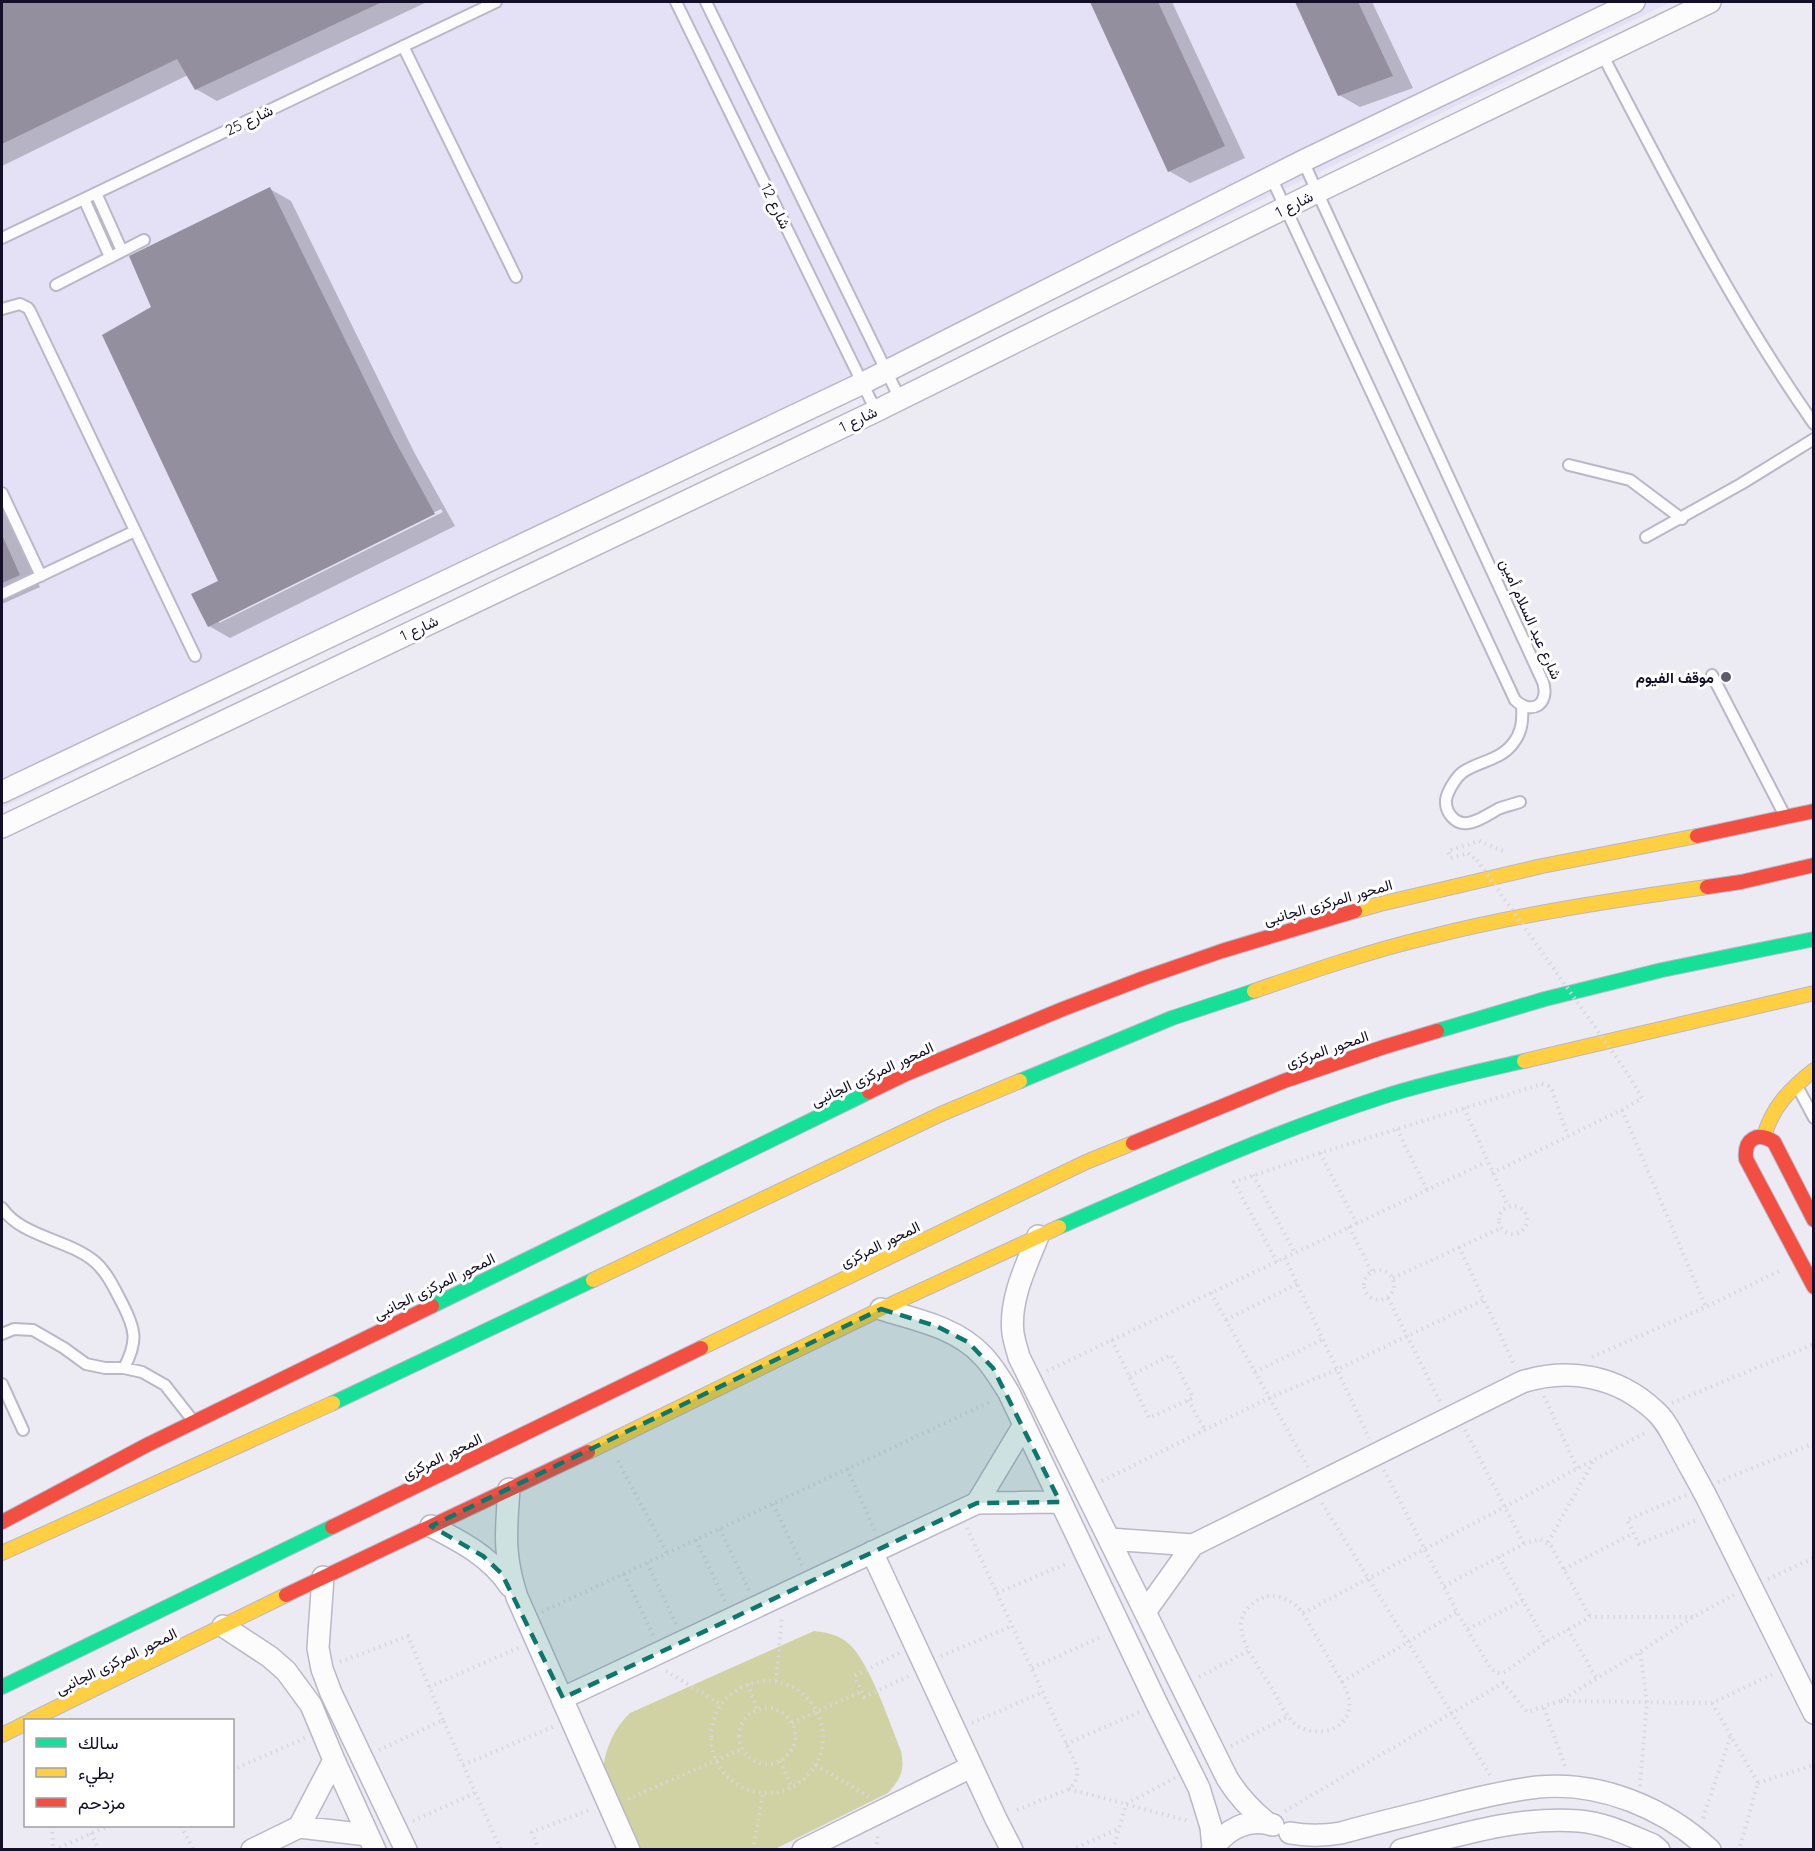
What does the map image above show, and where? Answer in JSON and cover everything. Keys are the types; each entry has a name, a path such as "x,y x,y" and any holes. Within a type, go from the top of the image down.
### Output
{"main road":[{"name":"المحور المركزى الجانبى","path":"2,1522 136,1450 906,1074 1063,1009 1144,978 1301,926 1449,886 1814,812"},
{"path":"2,1553 289,1424 941,1114 1172,1018 1340,962 1427,937 1516,917 1606,901 1741,882 1814,865"},
{"name":"المحور المركزى","path":"2,1687 1086,1162 1167,1128 1284,1081 1384,1047 1534,1003 1662,970 1814,939"},
{"name":"المحور المركزى الجانبى","path":"33,1719 322,1577 608,1442 881,1309 1038,1236 1239,1149 1382,1097 1451,1078 1814,993"},
{"path":"1764,1136 1778,1102 1814,1070"},
{"path":"1814,1220 1774,1142 1764,1136 1750,1139 1744,1152 1746,1159 1814,1287"},
{"path":"2,1735 24,1724"}],"street":[{"name":"شارع 1","path":"2,792 863,383 1303,161 1634,2"},
{"name":"شارع 1","path":"2,827 876,411 1317,192 1710,2"},
{"path":"1038,1236 1013,1306 1013,1332 1019,1357 1237,1794 1266,1822"},
{"path":"881,1309 936,1326 968,1342 988,1361 1009,1393 1156,1704 1199,1788 1212,1842 1236,1827 1251,1822 1266,1822 1290,1833 1303,1850"},
{"path":"1145,1612 1193,1545 1529,1380 1550,1375 1578,1374 1606,1380 1632,1392 1660,1416 1701,1488 1814,1713"},
{"path":"968,1507 1024,1425"},
{"path":"509,1489 506,1547 509,1573 517,1597"},
{"path":"563,1698 968,1507 1060,1502"},
{"path":"431,1526 461,1541 483,1556 502,1574 517,1597 629,1850"},
{"path":"1109,1539 1193,1545"},
{"path":"877,1550 921,1659 1012,1850"},
{"path":"322,1577 318,1648 322,1669 406,1850"},
{"path":"223,1626 270,1657 286,1671 311,1704 371,1842"},
{"path":"252,1850 299,1827 334,1760"},
{"path":"803,1850 971,1767"},
{"path":"1290,1833 1324,1836 1341,1833 1476,1798 1539,1787 1573,1788 1606,1793 1638,1803 1668,1818 1703,1843"},
{"path":"1401,1850 1485,1829 1541,1820 1580,1821 1612,1828 1659,1850"},
{"path":"299,1827 371,1842"}],"lane":[{"name":"شارع 25","path":"2,238 496,2"},
{"name":"شارع 12","path":"676,2 876,411"},
{"name":"شارع 12","path":"706,2 900,399"},
{"path":"403,46 516,277"},
{"path":"1602,54 1708,255 1778,373 1814,424"},
{"name":"شارع عبد السلام أمين","path":"1303,161 1543,682 1544,699 1538,705 1530,708 1522,707"},
{"path":"1271,177 1510,690 1522,707 1523,720 1514,743 1495,758 1461,773 1446,803 1449,814 1453,819 1464,824 1470,823 1500,808 1520,802"},
{"path":"96,193 122,252"},
{"path":"84,199 110,257"},
{"path":"56,285 144,240"},
{"path":"2,309 16,304 25,305 28,308 195,656"},
{"path":"1646,537 1682,519 1814,439"},
{"path":"1569,465 1630,480 1682,519"},
{"path":"2,493 41,576"},
{"path":"2,594 135,531"},
{"path":"1712,675 1786,818"},
{"path":"1796,1084 1814,1118"},
{"path":"2,1208 7,1215 28,1229 93,1260 108,1278 128,1315 135,1338 132,1352 124,1368"},
{"path":"2,1334 14,1329 33,1330 86,1364 142,1372 165,1385 194,1422"},
{"path":"2,1384 23,1430"}],"path":[{"path":"1479,841 1448,851 1451,858 1468,853 1477,860 1628,1074 1642,1098 1492,1173"},
{"path":"1277,1262 1234,1182 1397,1128 1545,1085 1552,1090 1568,1136"},
{"path":"1464,1108 1486,1162 1508,1206"},
{"path":"1622,1110 1706,1307"},
{"path":"1397,1128 1426,1190"},
{"path":"1320,1153 1357,1224"},
{"path":"1030,1379 1486,1162"},
{"path":"1252,1175 1295,1253"},
{"path":"1514,1205 1525,1211 1527,1224 1524,1230 1518,1233 1506,1232 1501,1228 1499,1215 1508,1206 1514,1205"},
{"path":"1349,1227 1372,1272"},
{"path":"1393,1278 1501,1228"},
{"path":"1459,1247 1483,1300 1577,1468"},
{"path":"1285,1258 1376,1454 1457,1612 1491,1669 1498,1673 1505,1672 1546,1642 1590,1617 1693,1617"},
{"path":"1591,1357 1706,1307 1800,1261"},
{"path":"1380,1270 1388,1272 1393,1278 1394,1289 1388,1298 1376,1300 1366,1293 1365,1281 1372,1272 1380,1270"},
{"path":"1226,1320 1297,1284"},
{"path":"1211,1293 1314,1485 1368,1578 1501,1793"},
{"path":"1388,1298 1406,1336 1506,1506 1524,1544"},
{"path":"1084,1490 1269,1398 1338,1369 1483,1300"},
{"path":"1255,1372 1323,1339"},
{"path":"1113,1340 1149,1418 1193,1398 1171,1355 1130,1376"},
{"path":"1303,1613 1594,1460 1660,1416 1814,1344"},
{"path":"528,1618 1009,1393"},
{"path":"1188,1400 1205,1430"},
{"path":"608,1442 667,1553"},
{"path":"1548,1542 1594,1460"},
{"path":"847,1469 877,1550"},
{"path":"773,1504 810,1582"},
{"path":"968,1507 997,1593 1077,1767 1078,1775 1075,1783 1069,1789 996,1819"},
{"path":"720,1529 757,1607"},
{"path":"1564,1569 1632,1534"},
{"path":"1444,1586 1524,1544 1540,1539 1548,1542 1590,1617"},
{"path":"696,1540 733,1618"},
{"path":"997,1593 1086,1555"},
{"path":"1499,1557 1546,1642"},
{"path":"1266,1822 1503,1683 1527,1712 1544,1708 1597,1679 1693,1617 1750,1587 1814,1558"},
{"path":"647,1563 684,1641"},
{"path":"624,1574 653,1655 722,1705"},
{"path":"776,1681 783,1594"},
{"path":"1267,1596 1282,1597 1292,1601 1303,1613 1348,1693 1349,1709 1344,1719 1336,1727 1326,1731 1308,1731 1293,1723 1242,1640 1240,1623 1244,1613 1256,1600 1267,1596"},
{"path":"1468,1629 1523,1600"},
{"path":"1342,1682 1457,1612"},
{"path":"921,1659 864,1697 855,1676 921,1659 1012,1626"},
{"path":"1032,1668 1120,1628"},
{"path":"1568,1629 1597,1679"},
{"path":"322,1669 408,1636 501,1850"},
{"path":"429,1687 537,1639"},
{"path":"1182,1686 1248,1651"},
{"path":"1638,1803 1647,1702 1640,1652"},
{"path":"1560,1701 1712,1702 1790,1666"},
{"path":"776,1681 789,1685 810,1700 822,1724 821,1752 816,1765 801,1781 778,1792 763,1793 748,1790 735,1783 724,1773 716,1760 712,1746 715,1717 729,1696 748,1684 776,1681"},
{"path":"748,1684 757,1710"},
{"path":"792,1723 862,1691"},
{"path":"955,1731 1043,1692"},
{"path":"1712,1702 1758,1783 1738,1850"},
{"path":"1066,1744 1156,1704"},
{"path":"1544,1708 1573,1788"},
{"path":"773,1709 787,1717 795,1731 792,1748 787,1756 772,1764 755,1761 742,1749 741,1726 757,1710 773,1709"},
{"path":"1216,1754 1289,1716"},
{"path":"463,1765 572,1719"},
{"path":"362,1758 443,1720"},
{"path":"234,1769 322,1731"},
{"path":"1703,1843 1731,1734"},
{"path":"539,1850 532,1832 609,1805 742,1749"},
{"path":"780,1761 792,1787"},
{"path":"816,1765 887,1808"},
{"path":"1758,1783 1814,1766"},
{"path":"1113,1850 1126,1804 1190,1770"},
{"path":"1069,1789 1126,1804 1212,1842"},
{"path":"396,1828 475,1793"},
{"path":"753,1850 763,1793"},
{"path":"52,1827 53,1850 106,1827"},
{"path":"182,1827 194,1850"},
{"path":"1071,1850 1119,1827"},
{"path":"91,1833 99,1850"}],"highlighted area":[{"path":"881,1309 936,1326 968,1342 993,1368 1060,1502 977,1503 563,1698 502,1574 483,1556 431,1526"}],"shaded area":[{"path":"2,2 1671,2 2,808"}],"green space":[{"path":"814,1631 841,1638 856,1651 864,1663 901,1751 902,1769 892,1788 888,1793 773,1850 640,1849 603,1770 611,1739 619,1725 630,1713"}],"building":[{"path":"2,2 382,2 195,90 177,59 2,144"},
{"path":"1090,2 1158,2 1225,146 1168,172"},
{"path":"1295,2 1358,2 1393,76 1338,96"},
{"path":"270,187 394,439 435,514 208,627 191,594 218,581 102,335 151,307 129,256"},
{"path":"2,535 20,575 2,583"}],"traffic: fast":[{"path":"1437,1031 1545,999 1662,970 1814,939"},
{"path":"1020,1081 1172,1018 1254,991"},
{"path":"1059,1227 1219,1158 1341,1111 1417,1087 1524,1061"},
{"path":"432,1306 869,1092"},
{"path":"333,1403 593,1280"},
{"path":"2,1687 332,1527"}],"traffic: slow":[{"path":"1355,911 1542,866 1697,836"},
{"path":"1254,991 1363,955 1463,929 1567,908 1707,887"},
{"path":"1524,1061 1814,993"},
{"path":"1764,1136 1772,1116 1783,1099 1814,1070"},
{"path":"593,1280 941,1114 1020,1081"},
{"path":"701,1348 1086,1162 1133,1143"},
{"path":"588,1452 881,1309 1059,1227"},
{"path":"2,1553 333,1403"},
{"path":"33,1719 286,1595"},
{"path":"2,1735 24,1724"}],"traffic: jam":[{"path":"1697,836 1814,811"},
{"path":"1707,887 1741,882 1814,865"},
{"path":"869,1092 906,1074 1144,978 1222,951 1355,911"},
{"path":"1133,1143 1284,1081 1437,1031"},
{"path":"1814,1220 1774,1142 1762,1137 1749,1142 1746,1159 1814,1287"},
{"path":"2,1522 147,1445 432,1306"},
{"path":"332,1527 701,1348"},
{"path":"286,1595 588,1452"}],"place":[{"name":"موقف الفيوم","path":"1726,677"}]}
